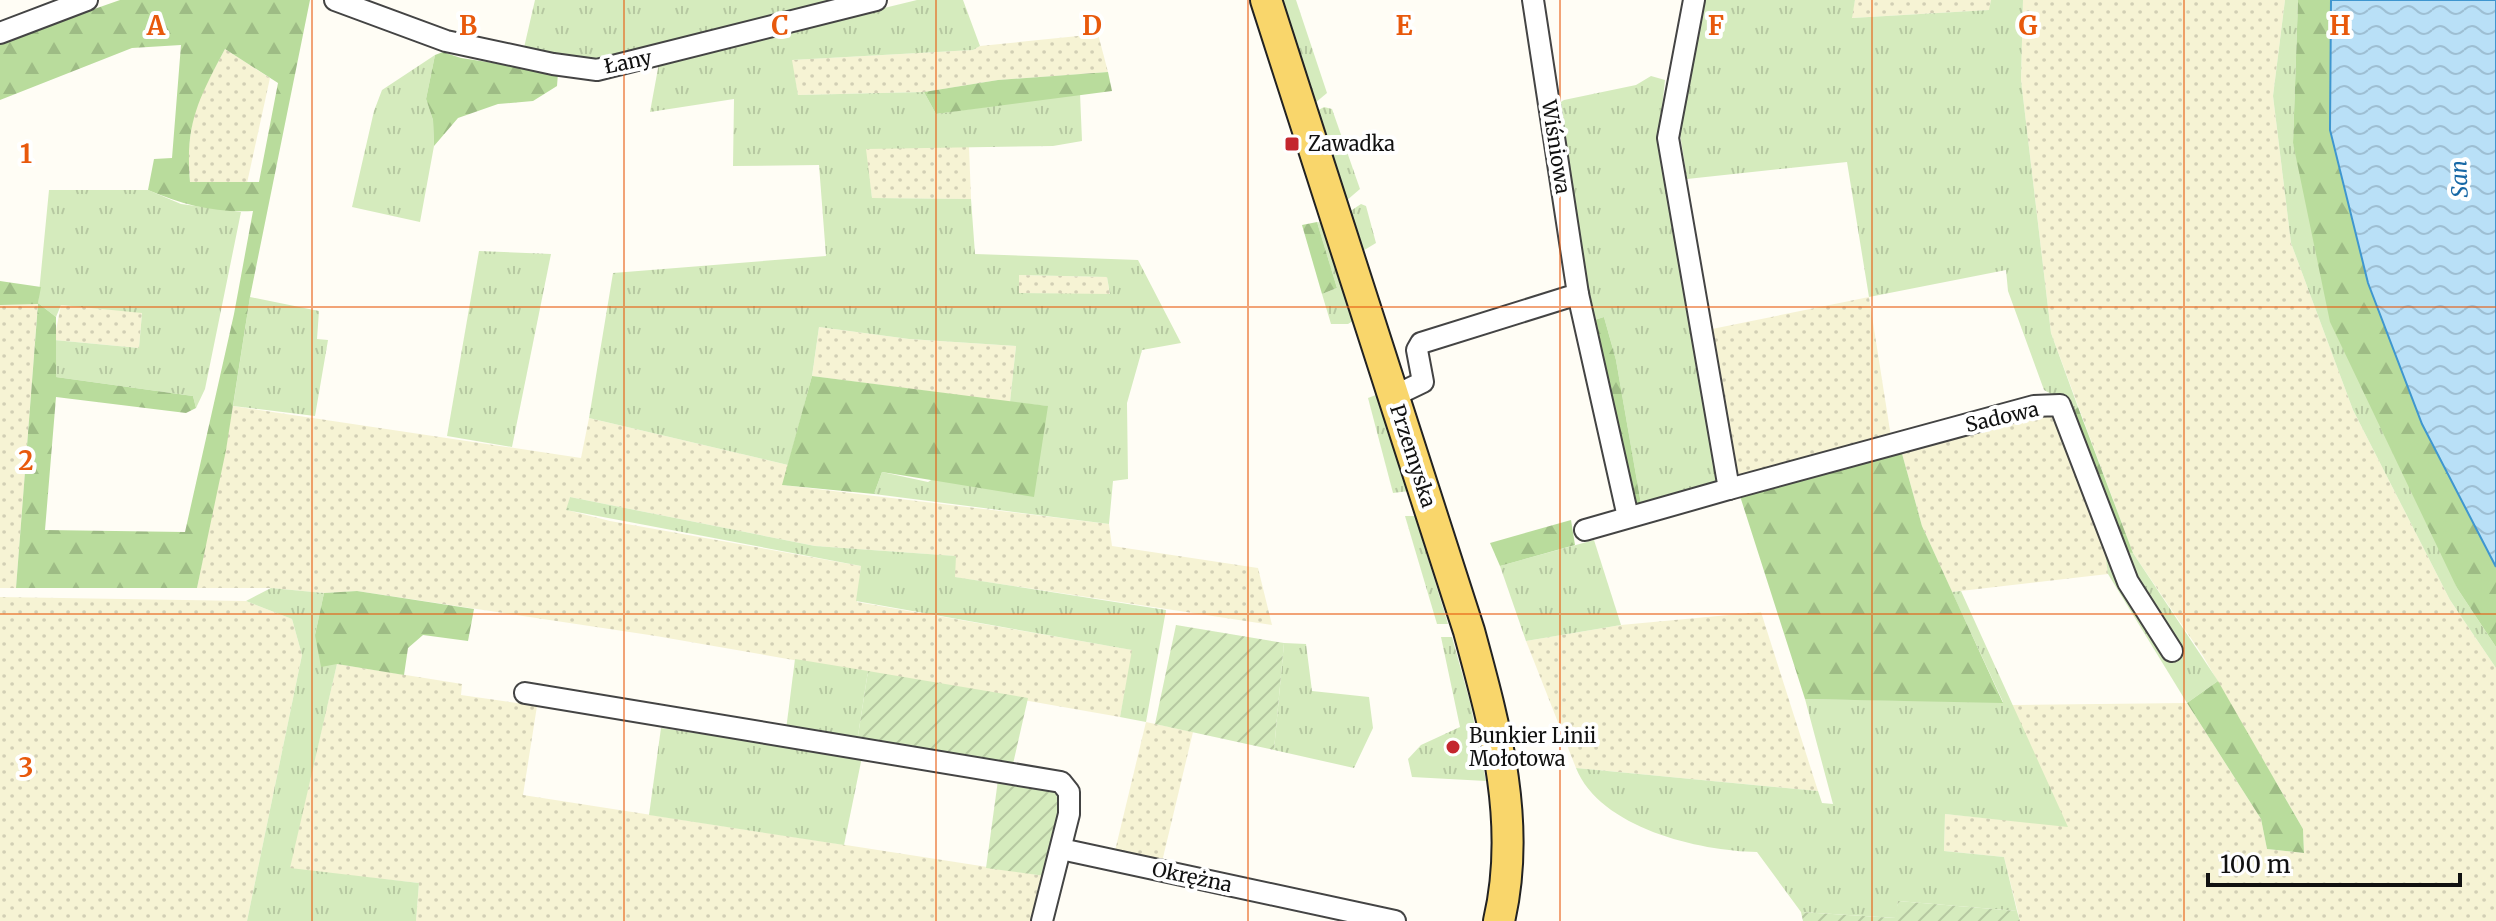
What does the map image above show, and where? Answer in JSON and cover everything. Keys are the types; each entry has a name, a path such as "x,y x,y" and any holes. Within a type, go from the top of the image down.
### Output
{"main road":[{"name":"Przemyska","path":"1266,0 1469,631 1499,747 1507,794 1507,851 1499,921"}],"street":[{"path":"0,33 87,0"},
{"name":"Łany","path":"335,0 446,41 597,70 876,0"},
{"name":"Wiśniowa","path":"1533,0 1578,294 1628,517"},
{"path":"1694,0 1668,138 1729,489"},
{"path":"1394,396 1423,382 1417,350 1421,343 1578,294"},
{"name":"Sadowa","path":"1585,530 2034,406 2060,405 2128,582 2172,651"},
{"path":"525,693 1061,782 1069,792 1069,814 1042,921"},
{"name":"Okrężna","path":"1061,849 1395,921"}],"shaded area":[{"path":"1855,0 1991,0 1990,10 1851,18"},
{"path":"2023,0 2285,0 2273,96 2291,243 2353,410 2450,600 2496,668 2496,921 2020,921 2004,857 1944,851 1945,814 2067,826 2011,705 2187,703 2261,819 2267,849 2304,853 2303,829 2203,656 2133,553 2051,333 2021,80"},
{"path":"1098,34 1108,72 998,80 924,92 798,95 791,60 973,50 980,46"},
{"path":"225,49 270,78 247,183 190,183 188,152 195,105"},
{"path":"969,146 971,199 872,198 865,148"},
{"path":"1019,275 1107,277 1110,295 1018,293"},
{"path":"1869,297 1891,437 1741,480 1733,474 1707,330"},
{"path":"38,303 16,588 0,588 0,305"},
{"path":"61,305 142,312 139,348 54,340"},
{"path":"819,327 909,339 1016,346 1010,402 812,376"},
{"path":"233,406 581,458 589,418 788,465 783,485 1109,524 1112,546 1258,568 1272,625 954,577 955,556 815,546 570,497 567,510 610,521 861,566 857,602 1133,650 1120,717 656,636 357,591 324,593 271,588 197,588"},
{"path":"2038,410 2056,414 2106,543 2108,574 1952,592 1922,526 1901,450"},
{"path":"0,597 246,601 292,619 302,655 247,921 0,921"},
{"path":"1761,612 1818,791 1576,768 1526,641 1621,625"},
{"path":"337,664 462,684 461,695 537,706 523,795 1045,876 1034,921 416,921 419,883 289,869"},
{"path":"1146,722 1193,732 1161,866 1114,855"}],"green space":[{"path":"120,0 310,0 250,297 226,450 197,588 16,588 38,304 0,305 0,281 41,287 38,303 56,317 56,377 193,396 196,408 186,413 56,397 45,530 185,532 234,314 253,211 200,207 148,190 154,159 172,158 181,45 132,48 0,100 0,42","holes":["225,49 278,83 259,182 190,182 192,128 207,83"]},
{"path":"535,0 853,0 630,57 584,61 523,52"},
{"path":"917,0 963,0 980,46 973,50 792,60 798,95 924,92 936,114 1080,93 1082,141 1053,146 866,149 872,198 971,199 975,254 1138,260 1181,343 1142,350 1127,403 1128,479 1113,481 1109,524 874,494 882,472 928,482 1047,406 1010,402 1016,346 909,339 819,327 812,376 788,465 589,418 613,273 826,256 819,165 733,166 734,99 650,112 659,63","holes":["1019,275 1107,277 1110,294 1019,293"]},
{"path":"1278,0 1296,0 1327,93 1315,103"},
{"path":"1701,0 1855,0 1852,18 1989,10 1991,0 2023,0 2021,80 2051,333 2078,407 2071,413 2064,401 2044,390 2008,291 2006,270 1869,297 1847,162 1687,179 1676,109"},
{"path":"2285,0 2298,0 2293,143 2457,588 2496,647 2496,668 2450,600 2353,410 2291,243 2273,96"},
{"path":"2298,0 2331,0 2368,283 2422,424 2496,568 2496,647 2457,588 2330,322 2293,143"},
{"path":"443,52 461,58 558,73 557,86 533,101 498,104 458,118 434,146 433,120 426,99 435,55"},
{"path":"435,55 426,99 433,120 434,146 420,222 352,207 374,111 382,90"},
{"path":"1108,72 1112,91 936,114 924,92 998,80"},
{"path":"1651,76 1665,80 1660,127 1719,477 1715,487 1641,504 1616,360 1604,317 1594,320 1556,105 1564,100 1636,85"},
{"path":"1324,107 1332,109 1360,189 1346,201 1315,112"},
{"path":"49,190 148,190 181,204 241,212 205,389 196,408 193,396 56,377 54,340 139,348 142,313 61,305 56,317 38,303"},
{"path":"1361,204 1366,206 1376,243 1361,252 1346,214"},
{"path":"1317,222 1327,224 1358,318 1348,324 1331,324 1322,294 1337,288"},
{"path":"1317,222 1337,288 1322,294 1302,225"},
{"path":"479,251 551,254 512,447 447,436"},
{"path":"250,297 319,311 317,339 328,340 315,416 233,406"},
{"path":"1604,317 1616,360 1641,504 1631,508 1594,320"},
{"path":"812,376 1048,406 1034,497 882,472 874,494 782,485"},
{"path":"1381,393 1409,491 1393,493 1368,398"},
{"path":"2078,407 2133,553 2121,552 2071,413"},
{"path":"1901,450 1922,526 2003,703 1805,699 1740,496"},
{"path":"570,497 815,546 956,556 955,577 1166,610 1146,722 1120,717 1132,650 856,601 861,566 566,510"},
{"path":"1405,516 1415,516 1448,624 1437,624"},
{"path":"1571,520 1575,545 1500,566 1490,543"},
{"path":"1594,540 1621,625 1526,641 1500,566"},
{"path":"2105,552 2133,553 2218,681 2187,703 2108,574"},
{"path":"271,588 324,593 315,635 337,664 290,868 419,883 416,921 247,921 302,655 292,619 246,601"},
{"path":"357,591 474,609 468,641 423,635 408,648 404,675 337,664 321,667 315,635 324,593"},
{"path":"1961,591 2068,827 1945,814 1944,851 2004,857 2017,911 1898,901 1896,918 1801,912 1757,852 1681,841 1629,821 1588,789 1576,768 1818,791 1822,803 1833,804 1805,699 2003,702 1952,592"},
{"path":"1176,625 1284,643 1274,750 1155,724"},
{"path":"1441,637 1452,637 1470,702 1486,781 1412,777 1408,759 1421,745 1460,727"},
{"path":"1284,643 1306,644 1312,691 1369,697 1373,728 1354,768 1274,750"},
{"path":"795,659 868,671 857,742 786,730"},
{"path":"868,671 1028,698 1013,764 857,742"},
{"path":"2218,681 2303,829 2304,853 2267,849 2261,819 2187,703"},
{"path":"661,728 862,757 844,845 649,815"},
{"path":"998,780 1059,792 1064,806 1045,876 986,868"},
{"path":"1898,901 2017,911 2020,921 1803,921 1801,912 1895,918"}],"water":[{"name":"San","path":"2331,0 2496,0 2496,567 2422,424 2368,283 2330,130"}],"place":[{"name":"Zawadka","path":"1292,144"},
{"name":"Bunkier Linii Mołotowa","path":"1453,747"}]}
